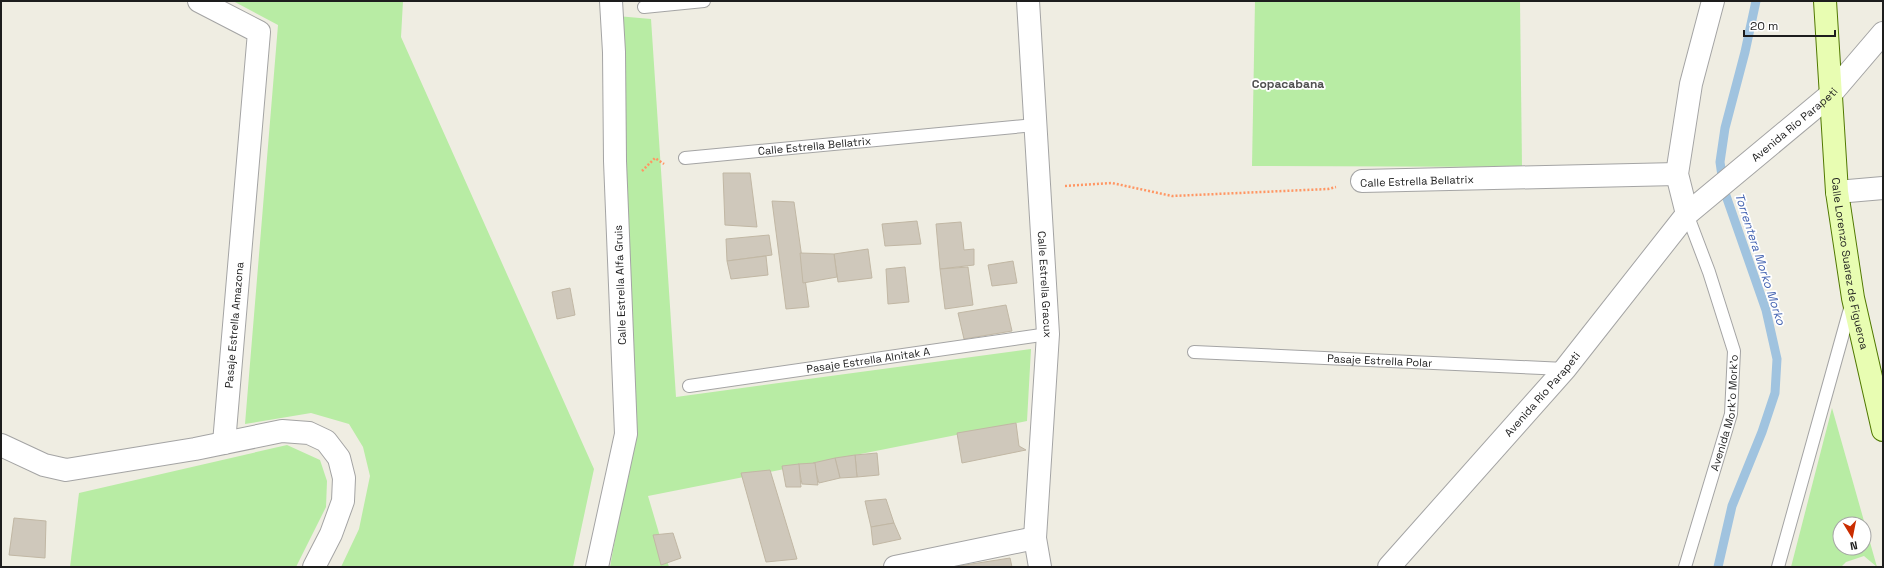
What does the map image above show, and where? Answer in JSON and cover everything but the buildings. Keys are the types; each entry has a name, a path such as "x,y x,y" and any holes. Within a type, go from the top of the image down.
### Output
{"main road":[{"name":"Avenida Río Parapeti","path":"1825,1 1830,95"},
{"name":"Calle Lorenzo Suarez de Figueroa","path":"1830,95 1838,192 1853,298 1883,430"}],"street":[{"name":"Pasaje Estrella Amazona","path":"198,1 258,32 224,443"},
{"name":"Calle Estrella Alfa Gruis","path":"597,567 626,434 615,161 614,52 611,1"},
{"name":"Calle Estrella Gracux","path":"1028,1 1048,334 1035,538 1040,567"},
{"path":"1687,214 1677,174 1692,84 1713,1"},
{"path":"1830,95 1883,33"},
{"name":"Avenida Río Parapeti","path":"1389,567 1565,369 1687,214 1830,95"},
{"name":"Calle Estrella Bellatrix","path":"1362,181 1677,174"},
{"path":"1838,192 1883,188"},
{"path":"1,445 44,465 66,470 224,443 282,431 309,433 326,441 339,458 344,478 343,502 331,534 314,567"},
{"path":"895,567 1035,538"}],"lane":[{"path":"644,7 704,1"},
{"name":"Calle Estrella Bellatrix","path":"685,158 1035,125"},
{"name":"Avenida Mork'o Mork'o","path":"1685,567 1731,414 1734,351 1709,272 1687,214"},
{"path":"1778,567 1853,298"},
{"name":"Pasaje Estrella Alnitak A","path":"689,386 1048,334"},
{"name":"Pasaje Estrella Polar","path":"1194,352 1565,369"}],"path":[{"path":"615,161 638,176 655,158 672,170 685,158"},
{"name":"Calle Estrella Bellatrix","path":"1039,188 1112,183 1172,196 1328,189 1362,181"}],"green space":[{"path":"233,1 403,1 401,37 594,469 573,567 341,567 359,529 370,476 363,447 349,424 311,413 245,424 278,25"},
{"path":"1255,1 1520,1 1522,167 1252,166"},
{"path":"617,16 651,19 676,397 1031,349 1027,421 648,496 669,567 610,567 622,500"},
{"path":"1832,408 1863,516 1832,516 1832,556 1864,556 1846,562 1841,567 1791,567"},
{"path":"287,445 320,460 327,481 326,507 296,567 70,567 79,493"},
{"path":"1872,549 1877,567 1864,556 1872,556"}],"waterway":[{"name":"Torrentera Morko Morko","path":"1718,567 1732,506 1762,432 1775,393 1777,359 1766,310 1724,190 1720,162 1725,128 1745,52 1756,1"}],"district":[{"name":"Copacabana","path":"1288,84"}]}
